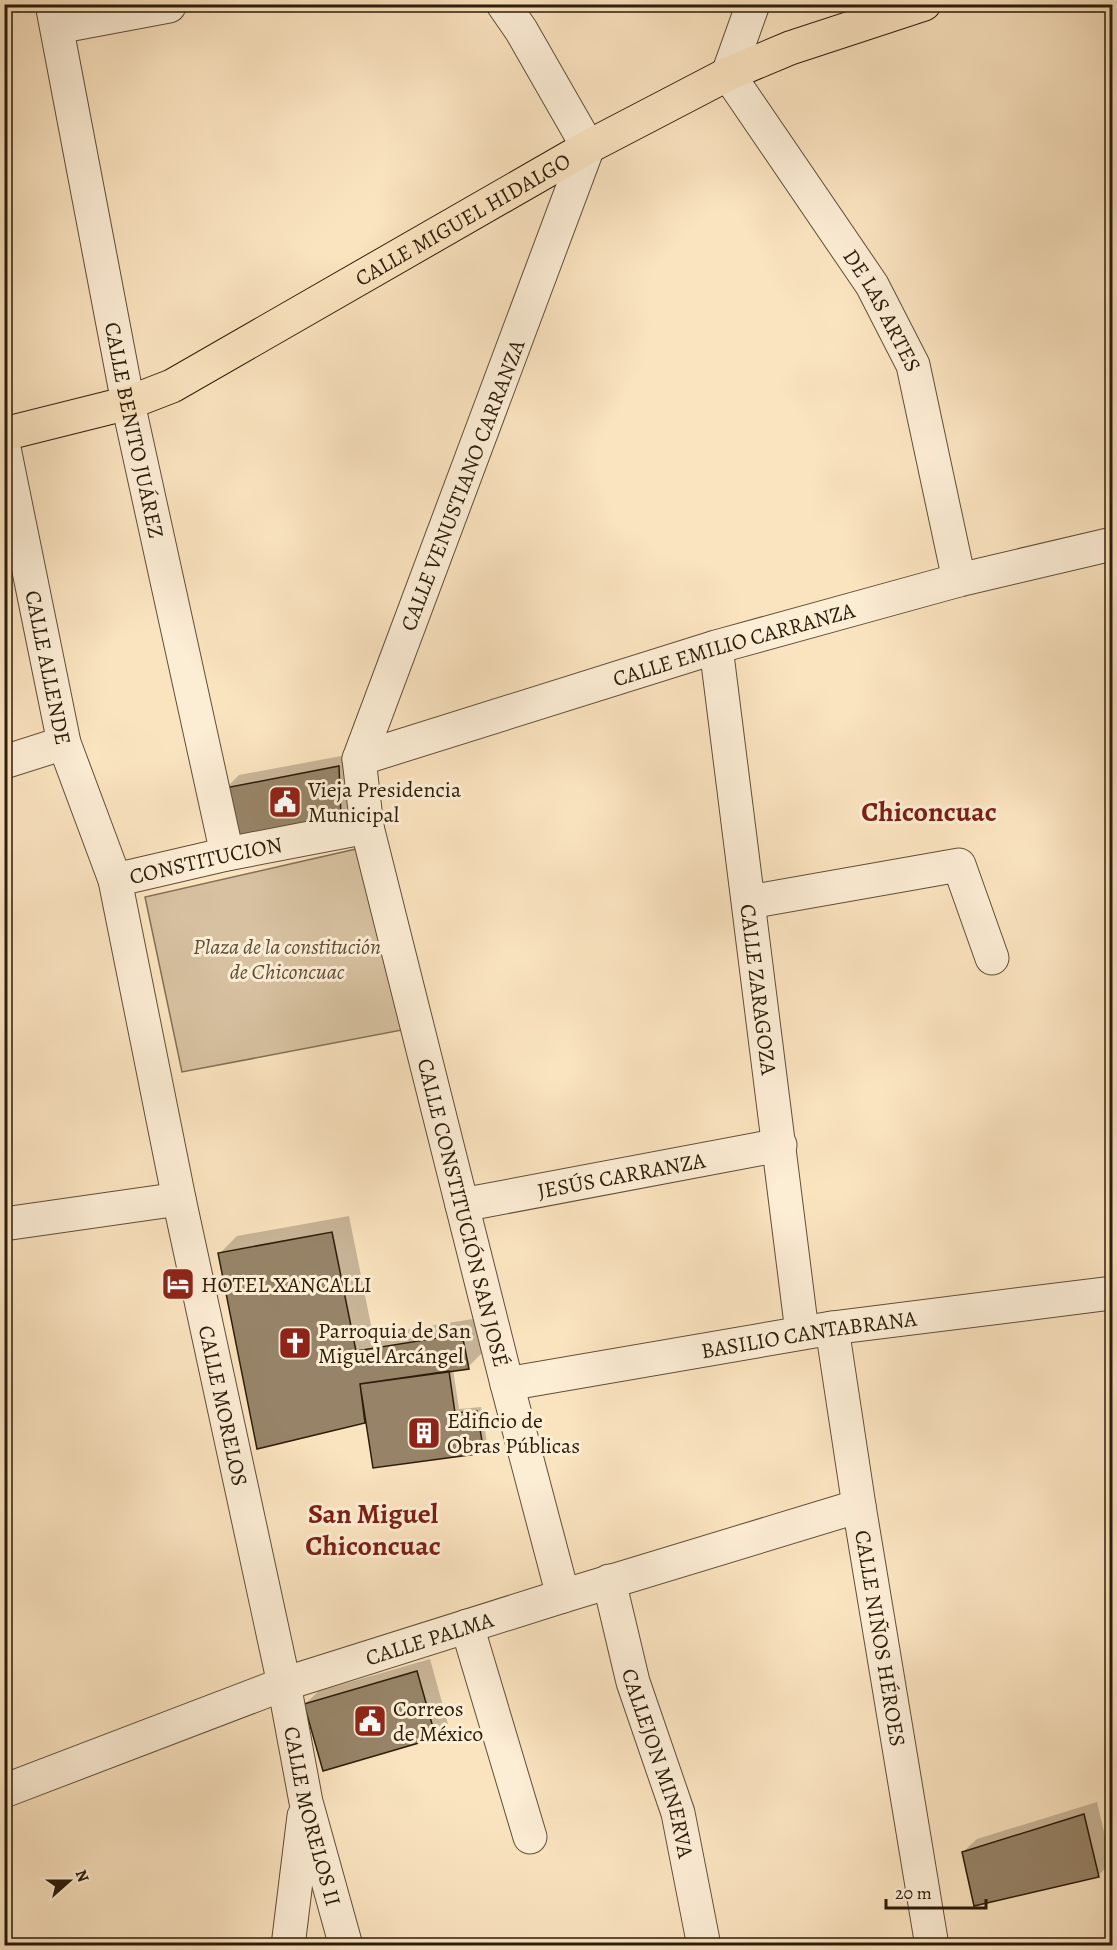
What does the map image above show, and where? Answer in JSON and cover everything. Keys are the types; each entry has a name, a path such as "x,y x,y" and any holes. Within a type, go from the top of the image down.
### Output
{"main road":[{"name":"CALLE MIGUEL HIDALGO","path":"4,434 128,404 172,386 588,147 728,75 790,48 924,4"}],"street":[{"path":"503,4 521,30 588,147"},
{"path":"728,75 753,4"},
{"path":"54,16 169,6"},
{"name":"CALLE BENITO JUÁREZ","path":"54,16 128,404 227,854"},
{"name":"DE LAS ARTES","path":"728,75 872,285 913,365 959,580"},
{"name":"CALLE VENUSTIANO CARRANZA","path":"367,827 359,759 588,147"},
{"name":"CALLE ALLENDE","path":"4,448 64,743 115,880"},
{"name":"CALLE EMILIO CARRANZA","path":"359,759 716,647 959,580 1113,544"},
{"name":"CALLE ZARAGOZA","path":"716,647 780,1145 817,1330"},
{"path":"4,762 64,743"},
{"name":"CONSTITUCION","path":"115,880 227,854 367,827"},
{"name":"CALLE CONSTITUCIÓN SAN JOSÉ","path":"367,827 507,1384 563,1596"},
{"path":"749,902 959,865 992,958"},
{"name":"CALLE MORELOS","path":"115,880 179,1199 284,1684"},
{"name":"JESÚS CARRANZA","path":"462,1205 780,1145"},
{"path":"4,1224 179,1199"},
{"name":"BASILIO CANTABRANA","path":"507,1384 817,1330 1113,1293"},
{"name":"CALLE NIÑOS HÉROES","path":"817,1330 859,1506 932,1946"},
{"name":"CALLE PALMA","path":"4,1791 284,1684 609,1581 859,1506"},
{"name":"CALLEJON MINERVA","path":"609,1581 633,1682 678,1813 704,1946"},
{"path":"467,1626 530,1837"},
{"name":"CALLE MORELOS II","path":"284,1684 306,1802 346,1946"},
{"path":"288,1946 306,1802"}],"green space":[{"name":"Plaza de la constitución de Chiconcuac","path":"356,849 402,1030 182,1072 145,897"}],"building":[{"name":"Vieja Presidencia Municipal","path":"339,766 341,817 240,839 225,788"},
{"name":"Parroquia de San Miguel Arcángel","path":"332,1232 356,1351 462,1334 469,1369 360,1384 365,1423 257,1449 218,1253"},
{"name":"Edificio de Obras Públicas","path":"449,1371 455,1413 477,1411 484,1453 373,1468 360,1384"},
{"name":"Correos de México","path":"417,1671 436,1738 323,1771 304,1704"},
{"path":"1084,1814 1099,1877 974,1906 962,1852"}],"place":[{"name":"Vieja Presidencia Municipal","path":"285,802"},
{"name":"HOTEL XANCALLI","path":"178,1284"},
{"name":"Parroquia de San Miguel Arcángel","path":"295,1343"},
{"name":"Edificio de Obras Públicas","path":"424,1433"},
{"name":"Correos de México","path":"370,1721"}],"district":[{"name":"Chiconcuac","path":"929,811"},
{"name":"San Miguel Chiconcuac","path":"373,1529"}]}
